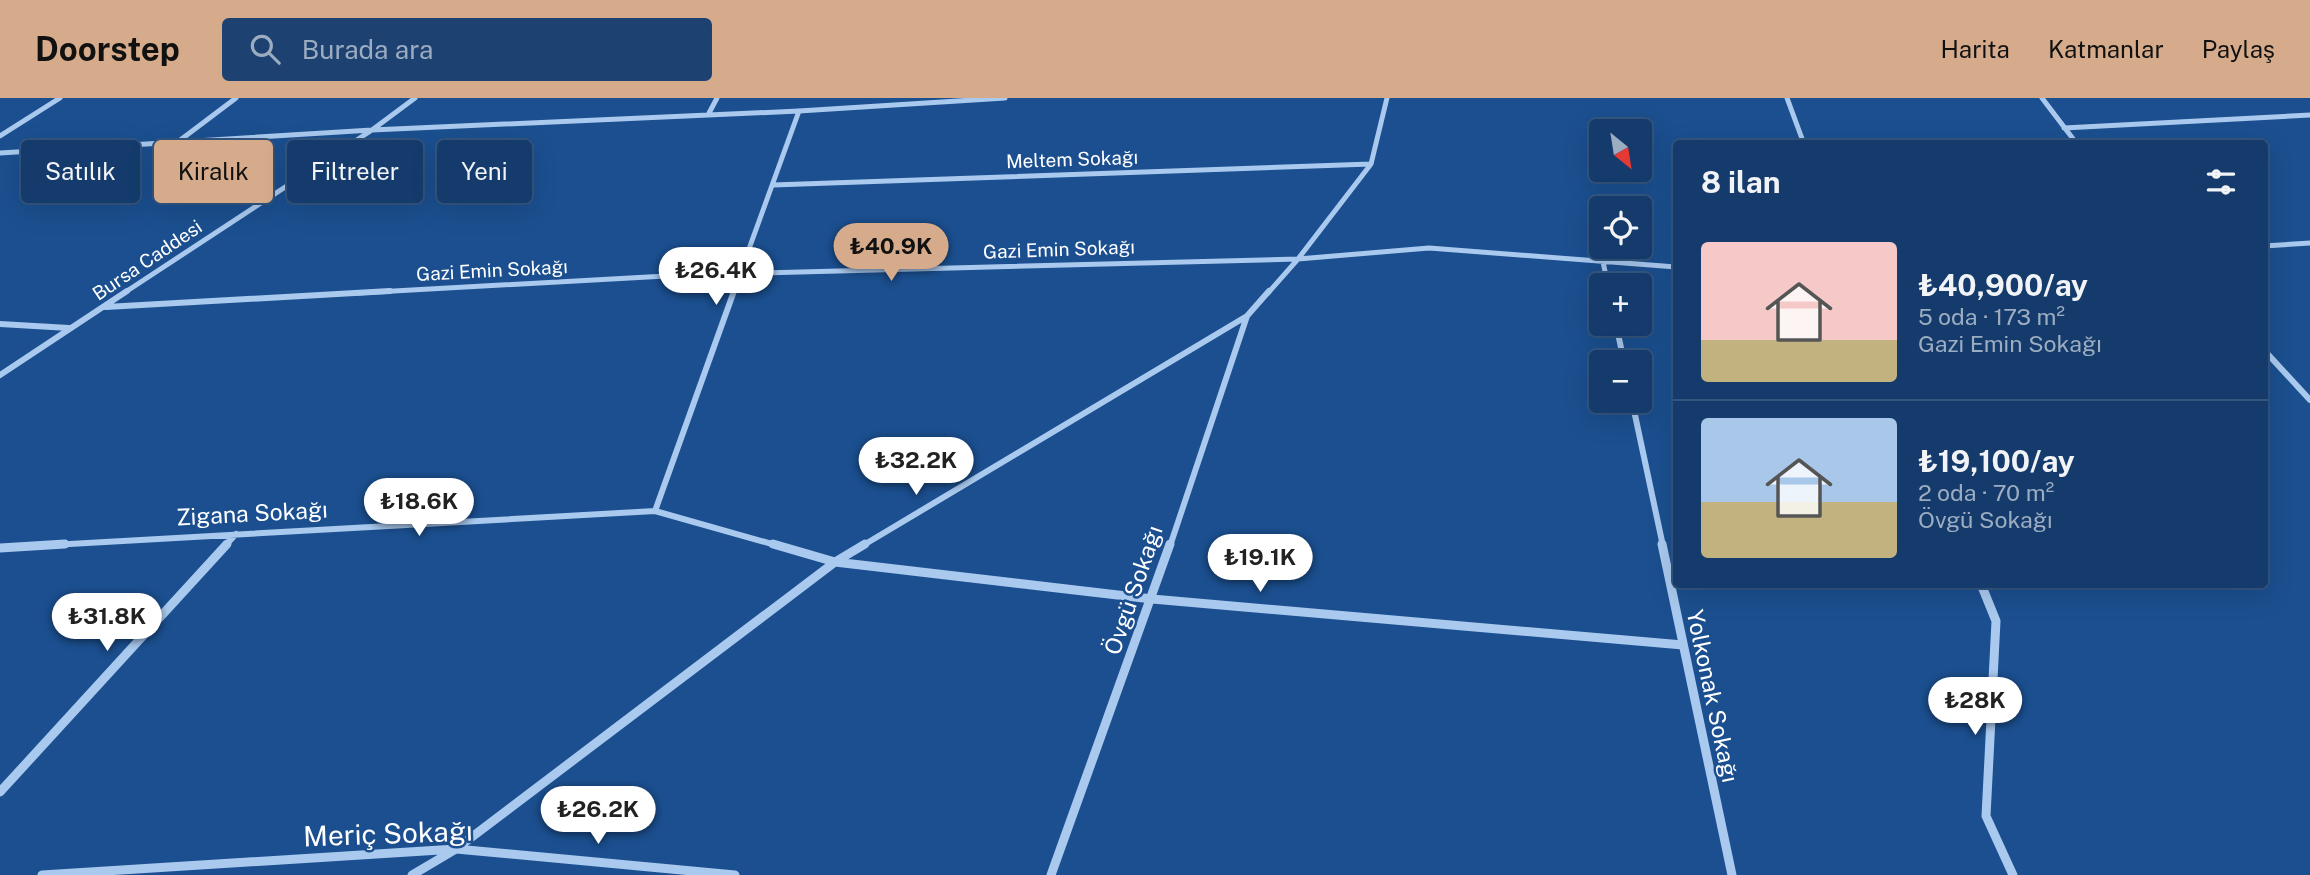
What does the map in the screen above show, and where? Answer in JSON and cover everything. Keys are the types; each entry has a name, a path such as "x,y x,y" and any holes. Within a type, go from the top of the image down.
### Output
{"street":[{"path":"0,136 60,98"},
{"path":"181,140 236,98"},
{"name":"Bursa Caddesi","path":"0,375 372,130 415,98"},
{"path":"708,115 717,98"},
{"path":"210,140 799,111 929,100 1005,98"},
{"path":"412,875 456,849 835,562 1247,316 1298,258 1371,164 1387,98"},
{"path":"1787,98 1803,140"},
{"path":"2042,98 2074,140"},
{"path":"655,511 743,273 799,111"},
{"path":"2064,128 2310,115"},
{"path":"0,153 154,143"},
{"name":"Meltem Sokağı","path":"773,185 1371,164"},
{"path":"2268,246 2310,243"},
{"path":"2300,244 2310,251"},
{"name":"Gazi Emin Sokağı","path":"106,307 743,273 1298,258 1429,248 1673,267"},
{"path":"1603,262 1605,273"},
{"name":"Övgü Sokağı","path":"1051,875 1152,599 1247,316"},
{"path":"0,324 71,328"},
{"path":"2268,354 2310,400"},
{"name":"Yolkonak Sokağı","path":"1635,413 1732,875"},
{"name":"Zigana Sokağı","path":"0,548 655,511 835,562 1152,599 1683,645"},
{"path":"0,792 236,534"},
{"path":"1983,588 1996,621 1986,816 2013,875"},
{"name":"Meriç Sokağı","path":"42,875 456,849 735,875"}]}
